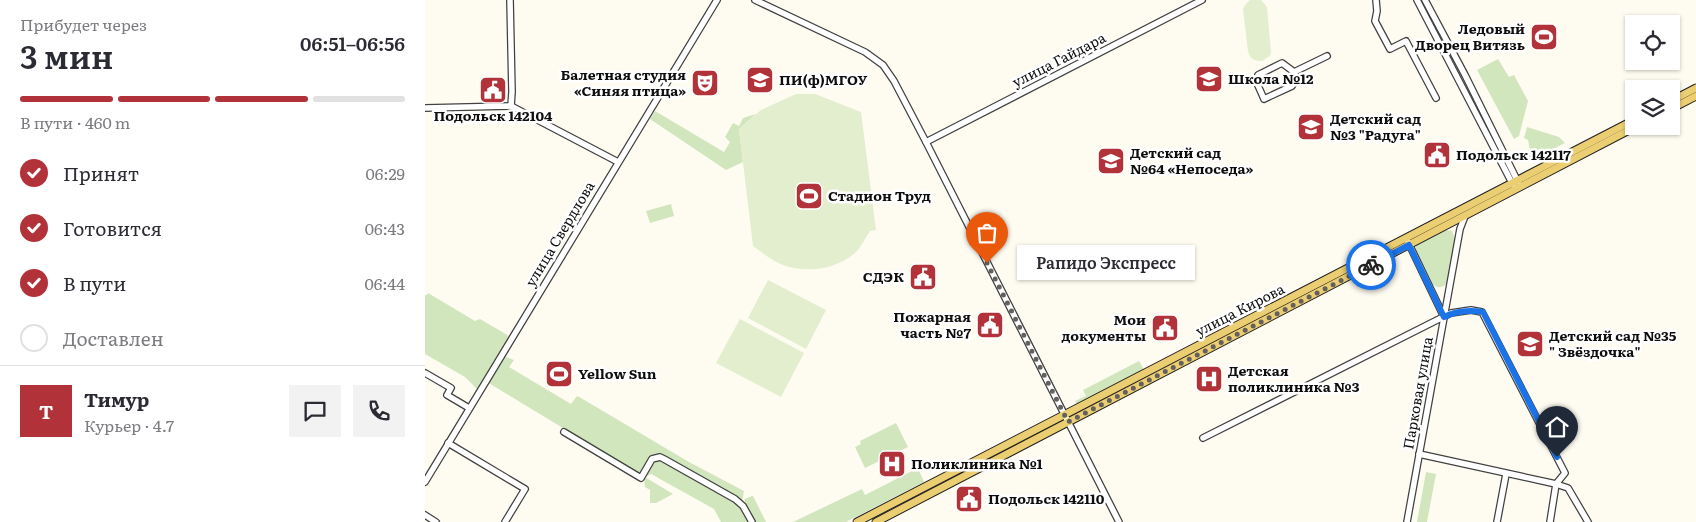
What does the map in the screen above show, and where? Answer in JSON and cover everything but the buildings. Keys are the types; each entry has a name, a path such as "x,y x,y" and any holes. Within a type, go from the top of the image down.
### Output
{"main road":[{"path":"1680,96 1696,88"},
{"path":"1680,104 1696,96"},
{"name":"улица Кирова","path":"1407,242 1437,222 1625,125"},
{"name":"улица Кирова","path":"857,522 1066,418 1407,242 1449,225 1625,132"},
{"name":"улица Кирова","path":"876,522 1066,418"}],"street":[{"path":"510,0 513,92 511,106"},
{"name":"улица Свердлова","path":"425,482 717,0"},
{"path":"755,0 865,52 883,65 894,81 926,142 1119,522"},
{"name":"улица Гайдара","path":"926,142 1203,0"},
{"path":"1376,0 1377,11 1375,21 1391,49 1406,41 1436,98"},
{"path":"1417,0 1515,182"},
{"path":"1425,0 1465,75 1518,189"},
{"path":"1294,72 1327,56"},
{"path":"1282,63 1294,72 1296,79 1292,86 1265,99 1256,81 1258,75 1282,63"},
{"path":"1458,79 1465,75"},
{"path":"425,108 511,106 619,162"},
{"name":"Парковая улица","path":"1407,522 1458,239 1465,216"},
{"path":"1437,222 1449,225 1455,231 1458,239"},
{"path":"1407,242 1444,317"},
{"path":"1203,438 1444,317 1471,310 1483,312 1565,473 1556,484 1550,522"},
{"path":"425,373 451,388 447,395 469,408"},
{"path":"564,432 641,478 653,459 659,457 664,459 735,499 743,506 752,522"},
{"path":"448,444 525,489 505,522"},
{"path":"1419,454 1568,488 1588,522"},
{"path":"1497,522 1506,474"},
{"path":"425,516 436,522"}],"green space":[{"path":"1250,0 1261,0 1267,7 1271,52 1270,56 1262,61 1253,59 1248,51 1243,9"},
{"path":"1498,59 1509,77 1514,75 1528,101 1519,136 1514,139 1477,70"},
{"name":"Стадион Труд","path":"796,94 815,94 861,112 876,230 870,231 859,249 850,257 832,266 822,268 792,268 771,259 753,246 739,129 761,110"},
{"path":"655,111 724,152 730,142 725,137 733,123 739,126 743,118 756,114 739,129 743,162 726,170 650,119"},
{"path":"1527,127 1559,137 1565,143 1525,163 1522,156 1528,154 1530,149 1528,140 1524,138"},
{"path":"671,204 674,216 650,223 646,211"},
{"path":"1446,230 1452,231 1455,239 1448,282 1439,287 1431,283 1415,251 1416,245"},
{"path":"768,280 826,310 806,349 748,318"},
{"path":"428,293 475,321 480,319 509,336 477,389 465,377 425,354 425,295"},
{"path":"740,319 804,353 781,397 716,363"},
{"path":"504,356 514,360 509,367 571,404 577,396 581,398 689,462 744,491 741,507 749,522 721,522 714,509 651,474 645,477 673,494 656,503 650,503 650,490 645,487 644,477 487,382"},
{"path":"1139,361 1144,370 1077,404 1075,401 1086,396 1083,390"},
{"path":"896,423 908,447 865,468 855,447 861,444 860,441"},
{"path":"918,468 924,482 846,522 793,522 862,489 865,495"},
{"path":"1426,472 1436,474 1427,522 1417,522"},
{"path":"753,496 766,522 755,522 745,504 745,499"}],"way so far":[{"path":"987,263 1068,422 1371,265"}],"place":[{"name":"Ледовый Дворец Витязь","path":"1544,37"},
{"name":"Школа №12","path":"1209,79"},
{"name":"ПИ(ф)МГОУ","path":"760,80"},
{"name":"Балетная студия «Синяя птица»","path":"705,83"},
{"name":"Подольск 142104","path":"493,90"},
{"name":"Детский сад №3 \"Радуга\"","path":"1311,127"},
{"name":"Подольск 142117","path":"1437,155"},
{"name":"Детский сад №64 «Непоседа»","path":"1111,161"},
{"name":"Стадион Труд","path":"809,196"},
{"name":"Рапидо Экспресс","path":"987,263"},
{"name":"СДЭК","path":"923,277"},
{"name":"Пожарная часть №7","path":"990,325"},
{"name":"Мои документы","path":"1165,328"},
{"name":"Детский сад №35 \" Звёздочка\"","path":"1530,344"},
{"name":"Yellow Sun","path":"559,374"},
{"name":"Детская поликлиника №3","path":"1209,379"},
{"name":"Поликлиника №1","path":"892,464"},
{"name":"Подольск 142110","path":"969,499"}],"route":[{"path":"1371,265 1409,245 1444,317 1471,310 1483,312 1557,457"}]}
